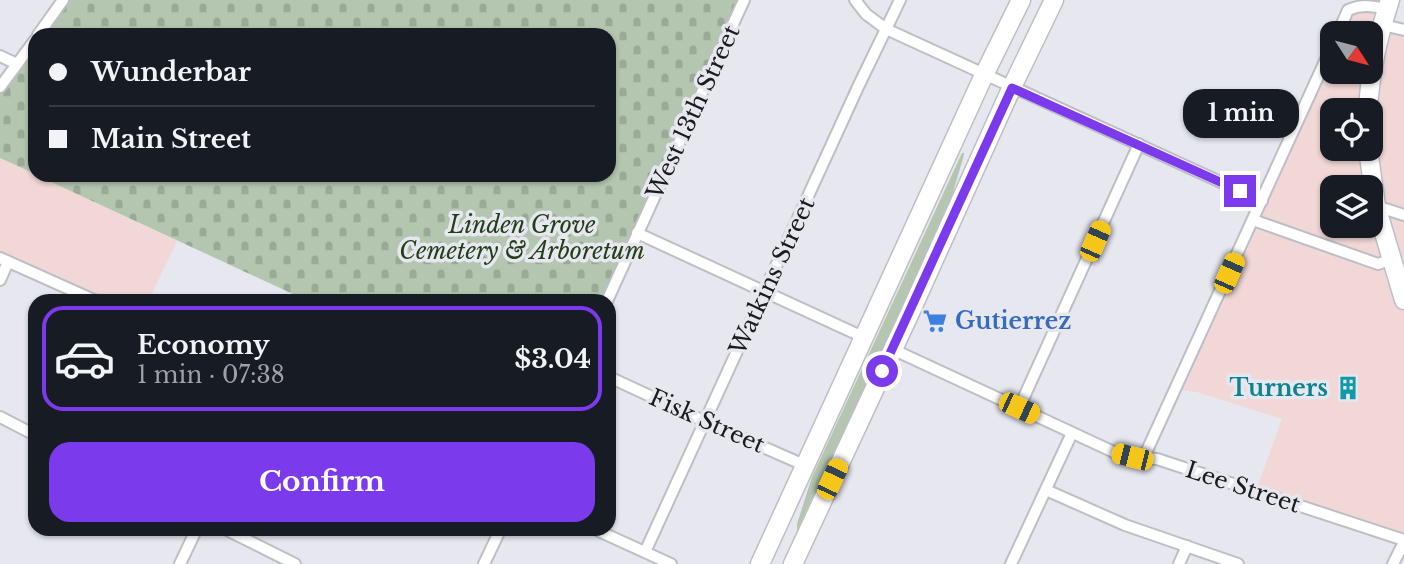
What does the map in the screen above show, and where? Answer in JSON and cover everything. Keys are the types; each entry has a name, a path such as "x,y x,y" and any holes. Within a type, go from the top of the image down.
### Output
{"main road":[{"path":"760,564 1021,0"},
{"path":"793,564 1054,0"},
{"path":"1368,98 1374,55 1387,11"},
{"path":"1383,230 1404,300"}],"street":[{"path":"43,28 64,0"},
{"name":"West 13th Street","path":"610,294 744,0"},
{"path":"855,0 886,29 1262,201"},
{"name":"Watkins Street","path":"645,552 900,0"},
{"path":"1343,21 1348,10 1359,6 1372,6 1387,11 1404,30"},
{"path":"0,87 28,49"},
{"path":"0,56 17,64"},
{"path":"1144,457 1320,73"},
{"path":"1019,408 1139,144"},
{"path":"1383,208 1404,215"},
{"path":"1253,220 1378,264 1392,260"},
{"path":"637,233 863,337"},
{"path":"0,280 4,260 80,294"},
{"name":"Lee Street","path":"892,349 1118,454 1157,458 1404,541"},
{"name":"Fisk Street","path":"616,380 804,465"},
{"path":"0,417 28,431"},
{"path":"1012,564 1072,433"},
{"path":"1046,490 1125,525 1238,564"},
{"path":"180,564 193,536"},
{"path":"239,536 295,564"},
{"path":"484,564 497,536"},
{"path":"610,536 671,564"},
{"path":"1393,564 1404,541"},
{"path":"1179,564 1187,546"}],"shaded area":[{"path":"1387,9 1383,25 1383,21 1343,21 1348,10"},
{"path":"1383,25 1404,31 1404,540 1256,491 1282,419 1197,392 1174,389 1320,72 1320,84 1383,84"},
{"path":"0,158 28,171 28,182 51,182 177,241 151,294 80,294 0,258"}],"green space":[{"name":"Linden Grove Cemetery & Arboretum","path":"63,0 744,0 610,294 293,294 51,182 616,182 616,28 43,28"},
{"path":"28,49 28,171 0,158 0,87"},
{"path":"962,153 964,155 948,209 797,531 812,477"}],"place":[{"name":"Gutierrez","path":"935,321"},
{"name":"Turners","path":"1348,388"}],"route":[{"path":"882,371 1012,88 1240,191"}]}
